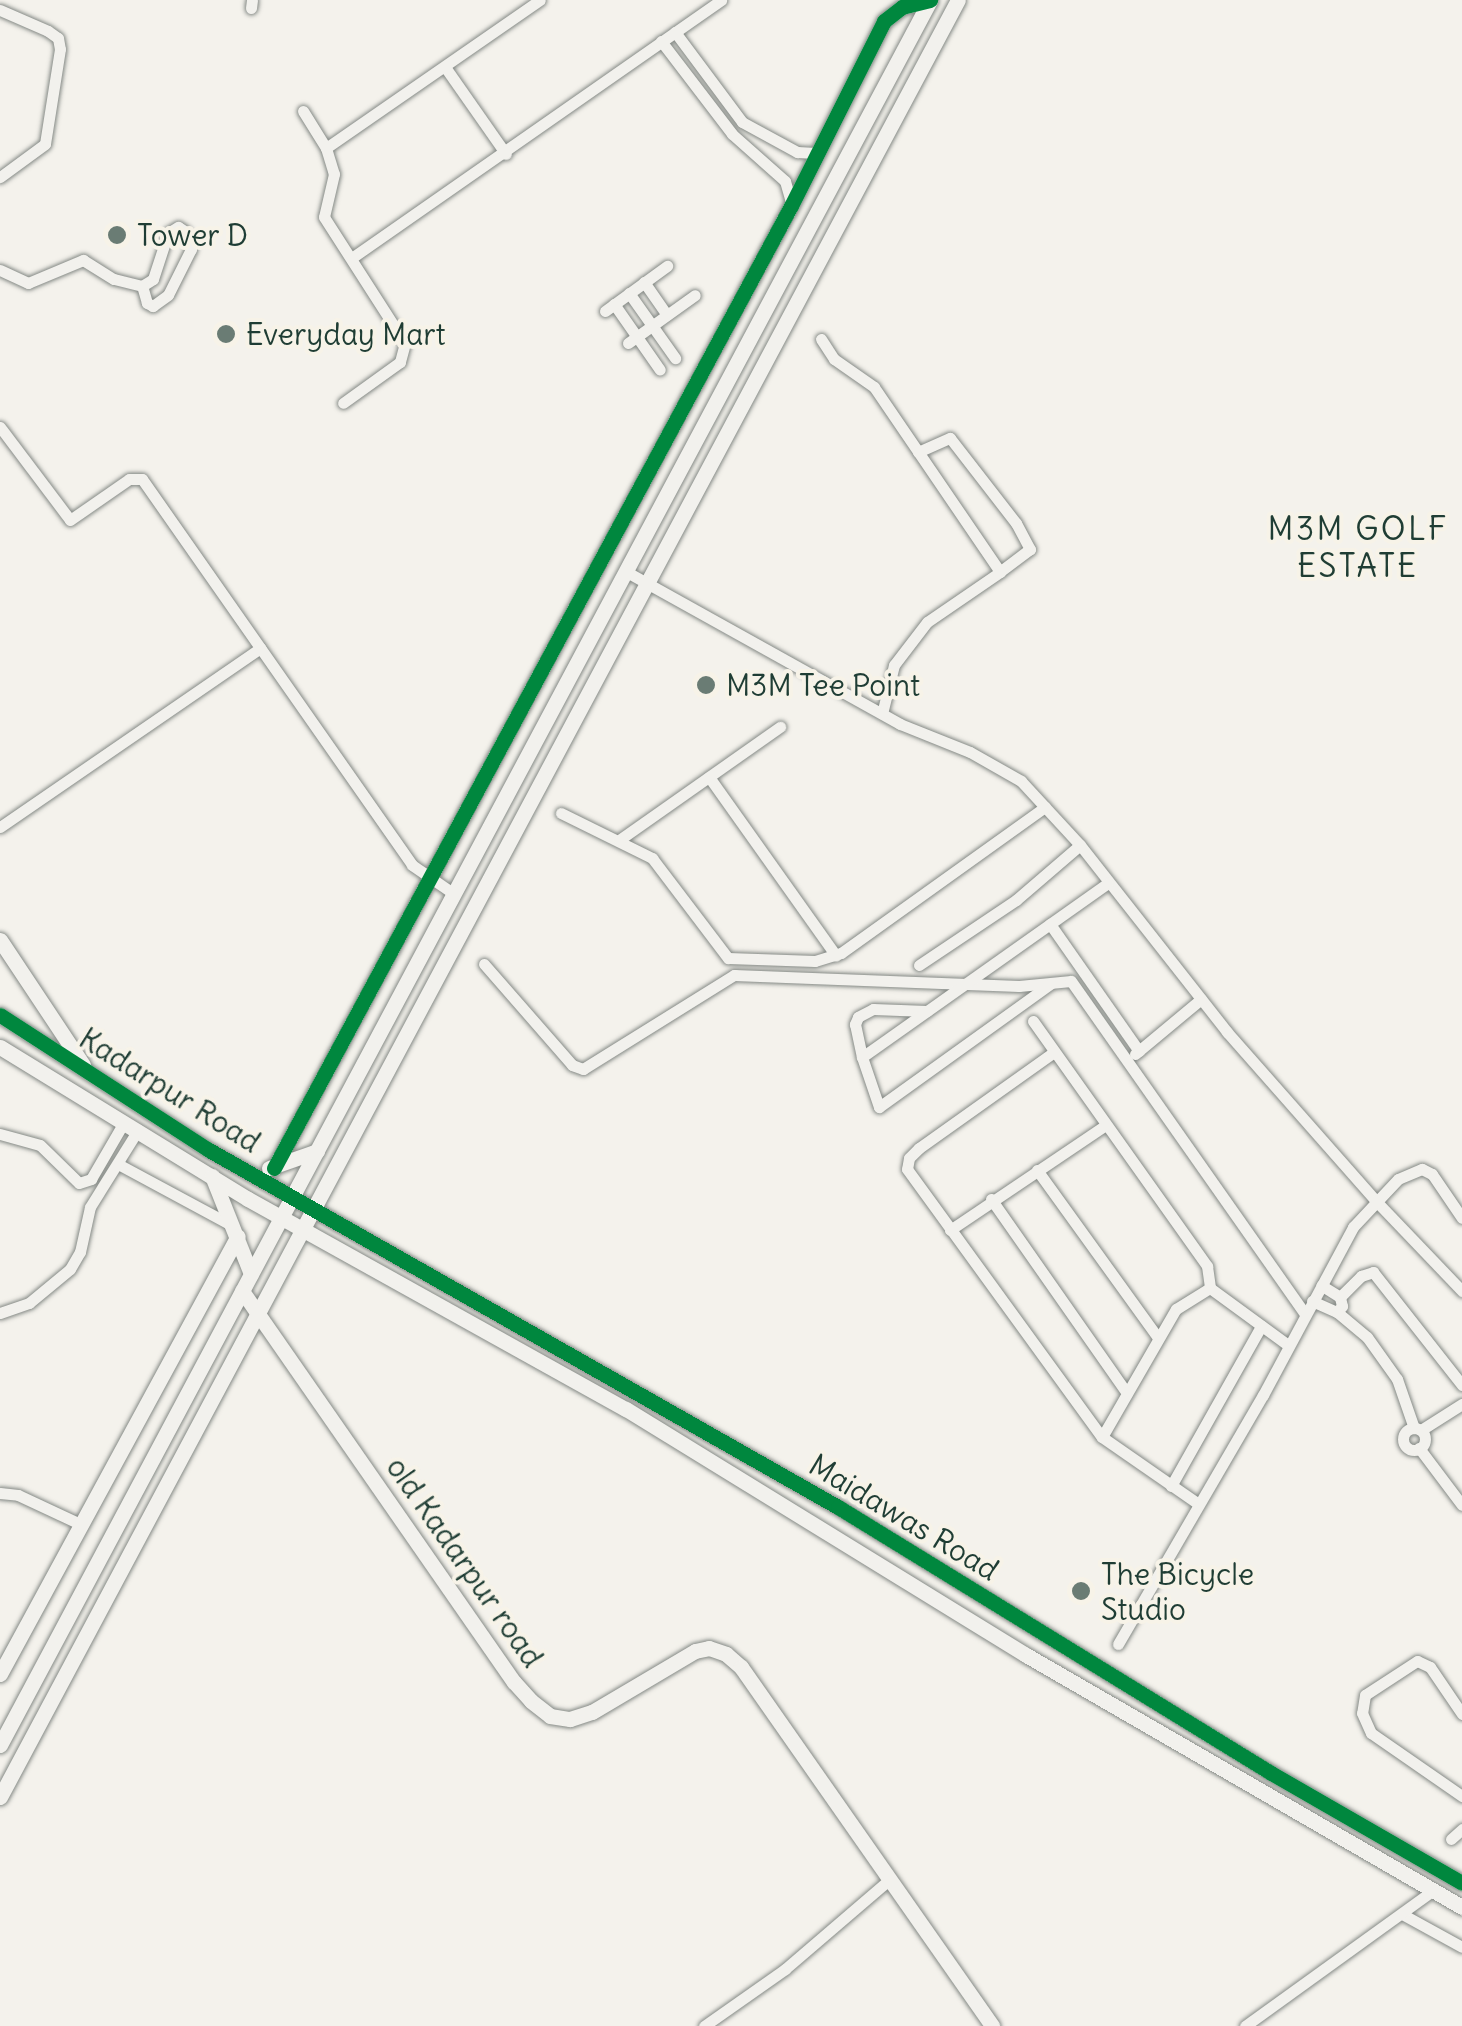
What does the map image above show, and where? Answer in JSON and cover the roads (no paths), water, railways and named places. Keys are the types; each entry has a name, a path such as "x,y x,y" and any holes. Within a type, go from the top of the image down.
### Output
{"street":[{"path":"326,148 540,0"},
{"path":"353,258 721,0"},
{"path":"1,1739 751,342 930,0"},
{"path":"274,1168 791,206 884,20 902,8 930,0"},
{"path":"0,1797 958,0"},
{"path":"0,10 48,31 58,38 60,49 45,144 0,177"},
{"path":"674,32 732,112 761,134 797,152 850,152"},
{"path":"662,41 732,134 786,181 791,206 810,228"},
{"path":"445,68 506,154"},
{"path":"303,111 326,148 334,174 322,212 402,336 405,351 400,362 343,403"},
{"path":"752,150 761,134"},
{"path":"0,270 28,283 83,260 114,279 142,286 153,279 168,233 182,229 191,249 162,303 147,303 142,286"},
{"path":"660,370 632,340 610,307 667,266"},
{"path":"644,282 668,314"},
{"path":"629,293 675,358"},
{"path":"632,340 695,295"},
{"path":"821,338 834,358 874,387 1000,572"},
{"path":"0,427 61,514 70,520 129,479 142,479 404,855 426,879 454,894"},
{"path":"882,714 894,665 927,622 1026,554 1028,541 960,445 950,438 918,452"},
{"path":"627,572 882,714 989,762 1021,782 1080,846 1201,999 1374,1200 1462,1291"},
{"path":"0,826 260,648"},
{"path":"619,840 780,727"},
{"path":"709,777 836,956"},
{"path":"562,812 619,840 664,870 716,947 728,958 815,961 836,956 1045,807"},
{"path":"919,966 1016,900 1080,846"},
{"path":"862,1057 1108,883"},
{"path":"1050,924 1139,1051"},
{"path":"0,940 88,1073"},
{"path":"484,964 572,1065 583,1069 734,975 1019,986 1053,981 1076,985 1306,1314"},
{"path":"927,1011 873,1008 862,1012 855,1024 874,1102 885,1106 1053,981"},
{"path":"1127,1059 1201,999"},
{"name":"Kadarpur Road","path":"0,1015 240,1168 312,1209"},
{"path":"1033,1021 1207,1266 1210,1288 1288,1345"},
{"name":"Kadarpur Road","path":"0,1046 302,1230"},
{"path":"1054,1052 909,1158 910,1179 1102,1437 1197,1503"},
{"path":"0,1134 40,1145 79,1184 91,1179 131,1126"},
{"path":"0,1313 30,1303 70,1269 80,1252 86,1215 119,1162 131,1126"},
{"path":"950,1230 1104,1126"},
{"path":"240,1168 274,1168 317,1151"},
{"path":"119,1162 236,1231"},
{"path":"1037,1170 1158,1338"},
{"path":"1118,1644 1353,1227 1374,1200 1398,1179 1427,1170 1462,1218"},
{"path":"212,1176 251,1274"},
{"path":"992,1199 1127,1393"},
{"name":"Maidawas Road","path":"312,1209 838,1507 1271,1773 1458,1877"},
{"name":"Maidawas Road","path":"302,1230 626,1409 1026,1655 1462,1907"},
{"path":"0,1674 236,1231"},
{"path":"1340,1297 1360,1276 1373,1272 1462,1385"},
{"path":"1321,1285 1340,1297 1342,1306 1337,1312"},
{"path":"1102,1437 1176,1309 1210,1288"},
{"name":"old Kadarpur road","path":"242,1291 514,1682 531,1700 550,1716 570,1719 592,1712 694,1651 710,1648 726,1654 741,1667 992,2026"},
{"path":"1312,1301 1337,1312 1366,1337 1384,1360 1425,1440 1419,1448 1462,1505"},
{"path":"1171,1486 1261,1326"},
{"path":"1417,1429 1462,1404"},
{"path":"0,1494 18,1494 80,1524"},
{"path":"27,1624 56,1640"},
{"path":"1462,1714 1430,1667 1416,1661 1364,1695 1362,1713 1371,1733 1462,1796"},
{"path":"1451,1839 1462,1829"},
{"path":"1246,2026 1432,1891 1458,1877"},
{"path":"704,2026 785,1969 890,1879"},
{"path":"1402,1914 1462,1947"}],"place":[{"name":"Tower D","path":"117,235"},
{"name":"Everyday Mart","path":"226,334"},
{"name":"M3M Tee Point","path":"706,685"},
{"name":"The Bicycle Studio","path":"1081,1591"}],"district":[{"name":"M3M GOLF ESTATE","path":"1358,548"}]}
